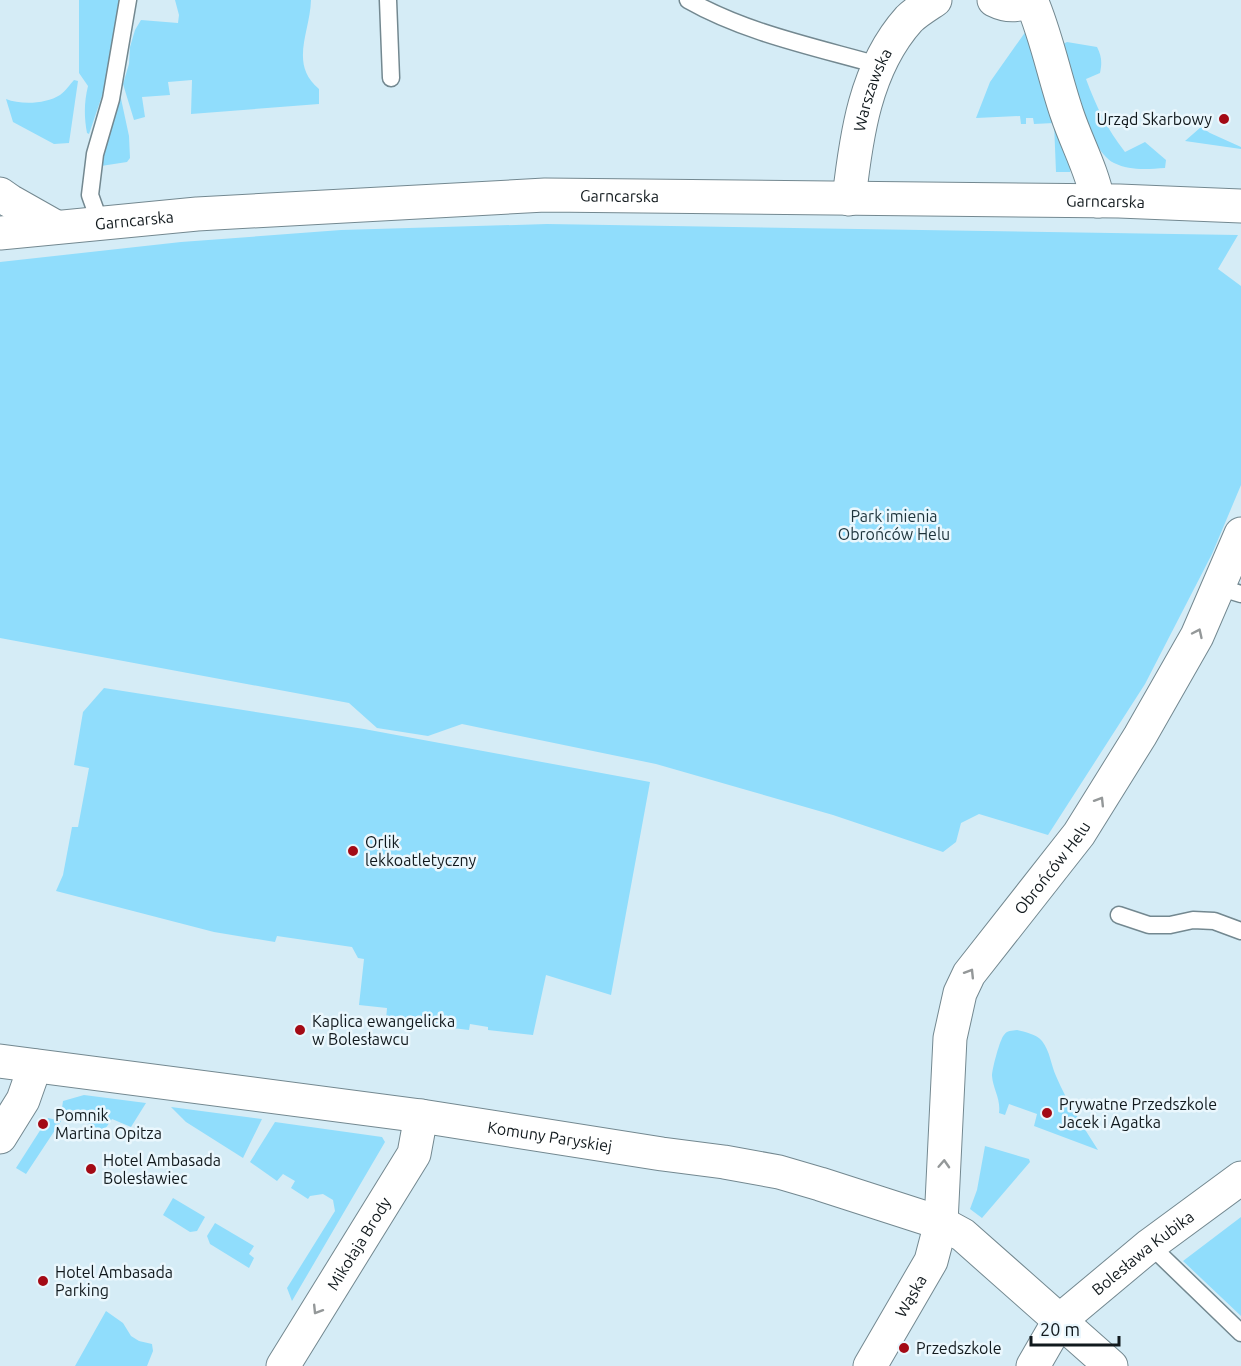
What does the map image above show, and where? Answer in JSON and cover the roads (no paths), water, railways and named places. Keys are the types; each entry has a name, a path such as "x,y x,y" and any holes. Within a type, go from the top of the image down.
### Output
{"street":[{"name":"Warszawska","path":"849,199 857,141 878,65 892,40 911,17 935,0"},
{"path":"994,0 1009,5 1030,0 1041,23 1067,115 1093,176 1098,201"},
{"path":"0,194 56,227"},
{"name":"Garncarska","path":"0,233 197,214 535,195 1098,201 1241,206"},
{"name":"Obrońców Helu","path":"941,1223 950,1038 960,993 969,974 1079,834 1140,736 1197,636 1230,590 1241,534"},
{"name":"Komuny Paryskiej","path":"0,1061 421,1116 662,1154 724,1161 779,1172 941,1223 963,1235 1111,1366"},
{"path":"0,1137 23,1100 35,1066"},
{"name":"Mikołaja Brody","path":"283,1366 414,1154 421,1116"},
{"name":"Bolesława Kubika","path":"1034,1366 1059,1321 1150,1245 1241,1178"},
{"name":"Wąska","path":"870,1366 931,1262 941,1223"}],"lane":[{"path":"100,223 90,195 95,154 111,99 128,0"},
{"path":"388,0 392,78"},
{"path":"688,0 722,17 773,36 878,65"},
{"path":"1119,915 1149,925 1170,925 1193,920 1214,921 1241,931"},
{"path":"1150,1245 1241,1333"}],"place":[{"name":"Urząd Skarbowy","path":"1224,119"},
{"name":"Orlik lekkoatletyczny","path":"353,851"},
{"name":"Kaplica ewangelicka w Bolesławcu","path":"300,1030"},
{"name":"Prywatne Przedszkole Jacek i Agatka","path":"1047,1113"},
{"name":"Pomnik Martina Opitza","path":"43,1124"},
{"name":"Hotel Ambasada Bolesławiec","path":"91,1169"},
{"name":"Hotel Ambasada Parking","path":"43,1281"},
{"name":"Przedszkole","path":"904,1348"}],"park label":[{"name":"Park imienia Obrońców Helu","path":"894,525"}]}
